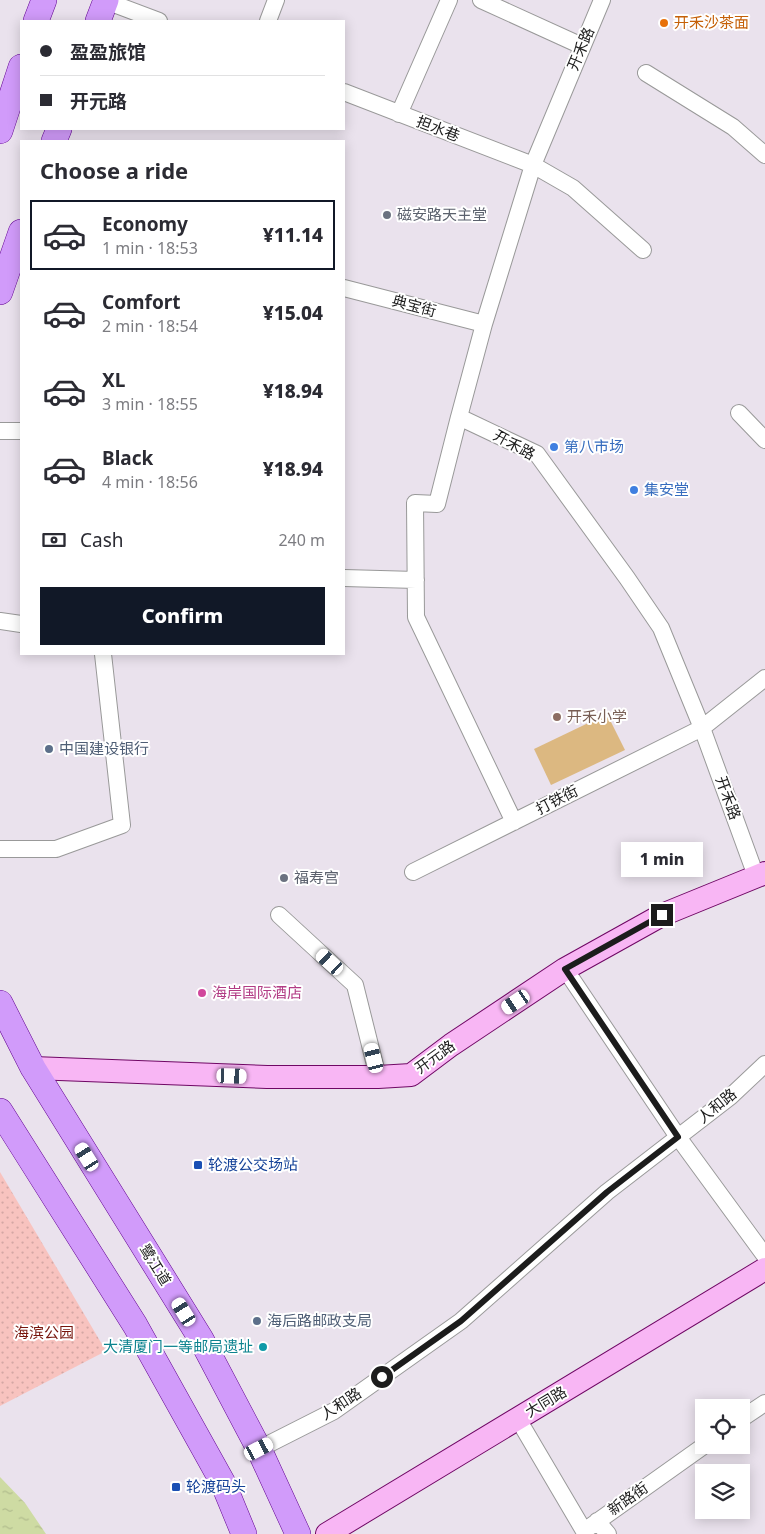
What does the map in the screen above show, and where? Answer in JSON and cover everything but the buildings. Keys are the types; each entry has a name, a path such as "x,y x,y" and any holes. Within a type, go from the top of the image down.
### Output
{"main road":[{"path":"36,20 44,0"},
{"path":"98,20 106,0"},
{"path":"0,131 20,70"},
{"path":"0,292 20,235"},
{"name":"鹭江道","path":"0,1003 32,1068 201,1339 259,1449 298,1534"},
{"path":"0,1111 135,1325 223,1483 244,1534"}],"street":[{"path":"106,0 156,20"},
{"path":"268,20 276,0"},
{"path":"398,114 449,0"},
{"path":"481,0 582,46"},
{"name":"开禾路","path":"602,0 532,165 484,324 459,417 537,454 661,628 762,881"},
{"path":"646,73 733,127 765,155"},
{"name":"担水巷","path":"345,92 532,165 573,188 643,250"},
{"name":"典宝街","path":"345,288 484,324"},
{"path":"739,413 764,437"},
{"path":"459,417 437,504 415,502 416,618 514,822"},
{"path":"0,431 20,432"},
{"path":"345,578 416,580"},
{"path":"0,621 20,624"},
{"path":"0,849 56,849 122,825 103,655"},
{"name":"打铁街","path":"413,872 702,728 765,678"},
{"name":"开元路","path":"32,1068 267,1078 411,1075 451,1045 565,969 662,915 762,881"},
{"path":"279,915 355,985 378,1077"},
{"path":"565,969 678,1137 765,1256"},
{"name":"人和路","path":"259,1449 334,1411 461,1321 607,1192 730,1097 765,1064"},
{"name":"大同路","path":"327,1534 765,1269"},
{"path":"750,1413 765,1403"},
{"name":"新路街","path":"518,1419 584,1531 695,1452"},
{"path":"597,1521 608,1534"}],"green space":[{"name":"海滨公园","path":"0,1172 106,1351 0,1406"}],"shaded area":[{"path":"607,714 625,750 551,785 534,749"}],"water":[{"path":"0,1477 25,1503 46,1534 0,1534"}],"place":[{"name":"开禾沙茶面","path":"664,23"},
{"name":"磁安路天主堂","path":"387,215"},
{"name":"第八市场","path":"554,447"},
{"name":"集安堂","path":"634,490"},
{"name":"开禾小学","path":"557,717"},
{"name":"中国建设银行","path":"49,749"},
{"name":"福寿宫","path":"284,878"},
{"name":"海岸国际酒店","path":"202,993"},
{"name":"轮渡公交场站","path":"198,1165"},
{"name":"海后路邮政支局","path":"257,1321"},
{"name":"大清厦门一等邮局遗址","path":"263,1347"},
{"name":"轮渡码头","path":"176,1487"}],"route":[{"path":"382,1377 461,1321 607,1192 678,1137 565,969 662,915"}]}
